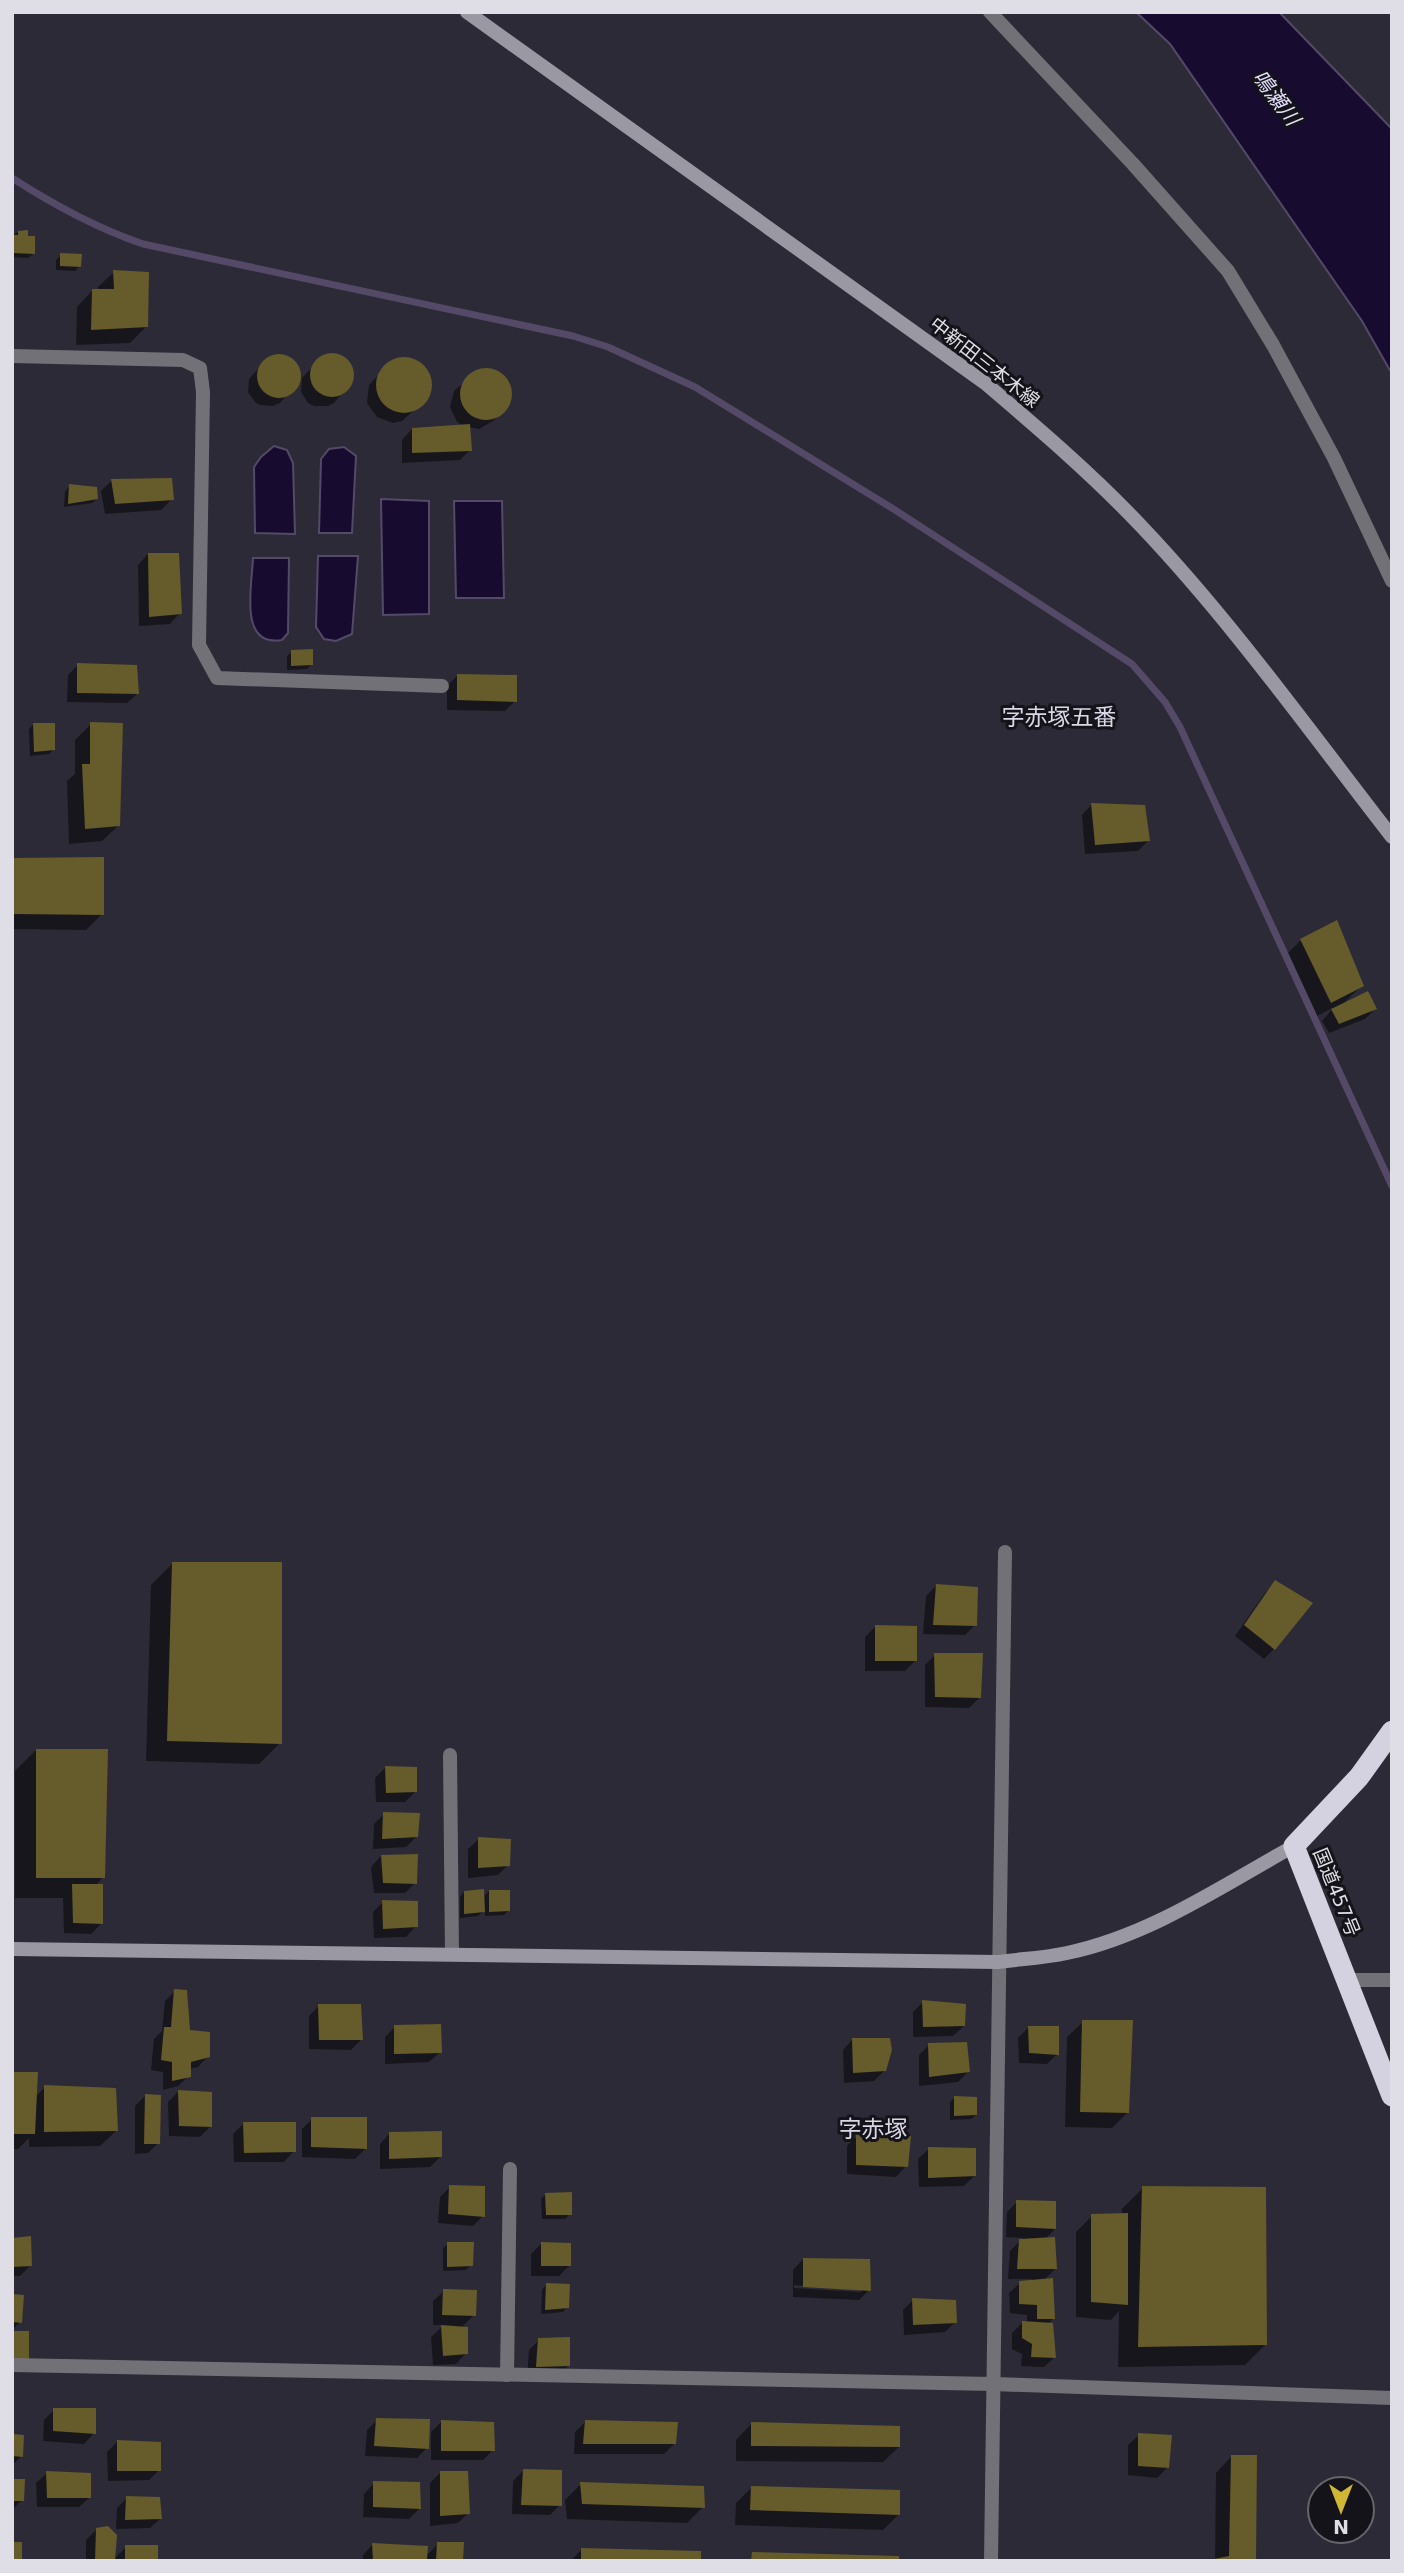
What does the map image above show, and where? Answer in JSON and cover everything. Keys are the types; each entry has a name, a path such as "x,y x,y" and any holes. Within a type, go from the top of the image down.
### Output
{"highway":[{"name":"国道457号","path":"1392,1731 1359,1777 1294,1846 1392,2096"}],"street":[{"name":"中新田三本木線","path":"467,12 985,383 1054,441 1141,525 1187,576 1392,837"},
{"path":"990,12 1228,271 1273,345 1334,458 1392,580"},
{"path":"12,356 183,360 200,368 203,392 199,646 217,678 442,687"},
{"path":"991,2561 1005,1552"},
{"path":"450,1755 452,1954"},
{"path":"12,1949 998,1962 1068,1953 1136,1931 1294,1846"},
{"path":"1347,1980 1392,1980"},
{"path":"507,2375 510,2169"},
{"path":"12,2365 993,2384 1392,2398"}],"water":[{"name":"鳴瀬川","path":"1136,12 1279,12 1392,129 1392,374 1362,321 1170,44"},
{"path":"274,446 287,450 293,463 295,534 255,533 254,467"},
{"path":"344,447 356,456 352,533 319,533 321,459 329,449"},
{"path":"381,499 429,501 429,614 383,615"},
{"path":"454,501 502,501 504,598 456,598"},
{"path":"318,556 358,556 352,634 336,641 324,639 316,627"},
{"path":"253,558 289,558 288,633 282,640 268,640 259,634 253,625 250,598"}],"building":[{"path":"28,230 28,236 35,236 35,254 12,253 12,235"},
{"path":"60,253 82,254 81,267 60,266"},
{"path":"113,270 149,272 148,327 91,330 92,289 114,289"},
{"path":"332,353 341,354 348,359 353,366 353,384 348,391 341,396 332,397 323,396 316,391 311,384 310,375 311,366 316,359 323,354"},
{"path":"279,354 294,361 301,376 294,391 279,398 264,391 257,376 264,361"},
{"path":"399,357 409,357 424,365 430,374 430,396 424,405 409,413 399,413 381,401 376,390 376,380 388,362"},
{"path":"486,368 505,375 512,394 505,413 486,420 467,413 460,394 467,375"},
{"path":"470,424 472,451 412,453 412,428"},
{"path":"172,478 174,500 115,504 111,479"},
{"path":"69,484 97,487 98,499 68,504"},
{"path":"148,553 179,553 182,614 149,617"},
{"path":"313,649 313,665 291,666 291,650"},
{"path":"77,663 137,665 139,694 77,693"},
{"path":"457,674 517,675 517,702 457,700"},
{"path":"90,722 123,723 120,826 85,829 82,764 90,764"},
{"path":"33,723 55,723 55,750 34,752"},
{"path":"1091,803 1145,805 1150,841 1095,845"},
{"path":"104,857 104,915 12,914 12,858"},
{"path":"1337,920 1364,986 1331,1003 1300,939"},
{"path":"1368,991 1377,1009 1339,1024 1331,1009"},
{"path":"172,1562 282,1562 282,1744 167,1741"},
{"path":"1275,1580 1313,1603 1275,1650 1244,1625"},
{"path":"936,1584 978,1587 977,1626 933,1625"},
{"path":"875,1625 917,1626 917,1661 875,1661"},
{"path":"934,1653 983,1653 981,1698 935,1697"},
{"path":"36,1749 108,1749 105,1878 36,1878"},
{"path":"385,1766 417,1767 417,1792 386,1793"},
{"path":"383,1812 420,1813 418,1837 382,1839"},
{"path":"478,1837 511,1839 510,1866 478,1868"},
{"path":"418,1854 417,1884 383,1883 381,1855"},
{"path":"72,1884 103,1884 103,1924 73,1923"},
{"path":"484,1889 485,1912 464,1914 464,1891"},
{"path":"489,1890 510,1890 510,1911 489,1912"},
{"path":"382,1900 418,1901 418,1927 383,1929"},
{"path":"174,1989 187,1990 190,2030 210,2032 210,2057 191,2062 191,2077 172,2081 172,2062 161,2060 164,2027 171,2027"},
{"path":"922,2000 966,2004 965,2026 923,2027"},
{"path":"318,2004 361,2004 363,2040 319,2040"},
{"path":"1082,2020 1133,2020 1129,2113 1080,2112"},
{"path":"441,2024 442,2053 394,2054 394,2025"},
{"path":"1028,2026 1059,2026 1059,2055 1029,2053"},
{"path":"852,2038 890,2038 892,2050 886,2071 853,2073"},
{"path":"967,2042 970,2072 929,2077 928,2043"},
{"path":"12,2072 38,2072 35,2134 12,2134"},
{"path":"44,2085 116,2088 118,2131 44,2132"},
{"path":"178,2090 212,2092 212,2127 179,2126"},
{"path":"145,2094 161,2095 160,2144 144,2144"},
{"path":"954,2096 977,2097 977,2115 954,2116"},
{"path":"311,2117 367,2117 367,2149 311,2147"},
{"path":"243,2122 296,2122 296,2152 244,2153"},
{"path":"442,2131 442,2157 389,2159 389,2132"},
{"path":"856,2134 911,2136 908,2167 856,2165"},
{"path":"928,2147 976,2148 976,2176 928,2178"},
{"path":"449,2185 485,2186 485,2217 448,2214"},
{"path":"1142,2186 1266,2187 1267,2345 1138,2347"},
{"path":"572,2192 572,2215 546,2215 545,2193"},
{"path":"1016,2200 1056,2201 1056,2229 1016,2227"},
{"path":"1128,2213 1128,2305 1091,2302 1091,2214"},
{"path":"31,2236 32,2266 12,2267 12,2238"},
{"path":"1055,2237 1057,2269 1017,2269 1019,2239"},
{"path":"447,2242 474,2242 473,2266 447,2267"},
{"path":"541,2242 571,2243 571,2266 541,2266"},
{"path":"803,2258 870,2259 871,2291 803,2287"},
{"path":"1053,2278 1055,2319 1037,2319 1037,2305 1019,2304 1019,2281"},
{"path":"546,2283 570,2284 569,2308 545,2310"},
{"path":"443,2289 477,2290 476,2316 442,2315"},
{"path":"12,2294 24,2295 22,2323 12,2322"},
{"path":"912,2298 956,2300 957,2323 913,2325"},
{"path":"1022,2321 1053,2323 1056,2358 1031,2357 1032,2344 1022,2338"},
{"path":"441,2325 468,2327 468,2354 443,2356"},
{"path":"12,2331 29,2331 29,2359 12,2359"},
{"path":"570,2337 570,2366 536,2367 538,2338"},
{"path":"53,2408 96,2408 96,2434 53,2431"},
{"path":"376,2418 430,2419 429,2449 374,2446"},
{"path":"441,2420 494,2422 495,2451 441,2451"},
{"path":"585,2420 678,2422 676,2444 583,2444"},
{"path":"751,2422 900,2426 900,2447 751,2446"},
{"path":"1138,2433 1172,2435 1169,2468 1138,2466"},
{"path":"12,2434 24,2435 23,2457 12,2456"},
{"path":"117,2440 161,2442 161,2471 117,2471"},
{"path":"1231,2455 1257,2455 1256,2561 1204,2561 1229,2556"},
{"path":"523,2469 562,2470 562,2506 521,2505"},
{"path":"46,2471 91,2473 91,2498 47,2498"},
{"path":"440,2471 468,2471 470,2514 440,2516"},
{"path":"12,2479 25,2479 24,2501 12,2501"},
{"path":"373,2481 420,2482 421,2509 373,2507"},
{"path":"580,2482 704,2486 705,2508 582,2504"},
{"path":"751,2486 900,2490 900,2515 750,2510"},
{"path":"126,2496 160,2497 162,2519 125,2520"},
{"path":"108,2526 117,2535 115,2561 95,2561 96,2528"},
{"path":"12,2542 22,2542 22,2561 12,2561"},
{"path":"437,2542 464,2542 463,2561 436,2561"},
{"path":"372,2543 428,2546 427,2561 373,2561"},
{"path":"125,2545 158,2545 158,2561 125,2561"},
{"path":"581,2548 701,2551 701,2561 581,2561"},
{"path":"752,2552 899,2556 899,2561 751,2561"}],"waterway":[{"path":"12,178 76,215 143,244 573,336 608,347 695,387 895,510 1132,664 1165,702 1180,727 1392,1186"}],"district":[{"name":"字赤塚五番","path":"1059,717"},
{"name":"字赤塚","path":"873,2129"}]}
